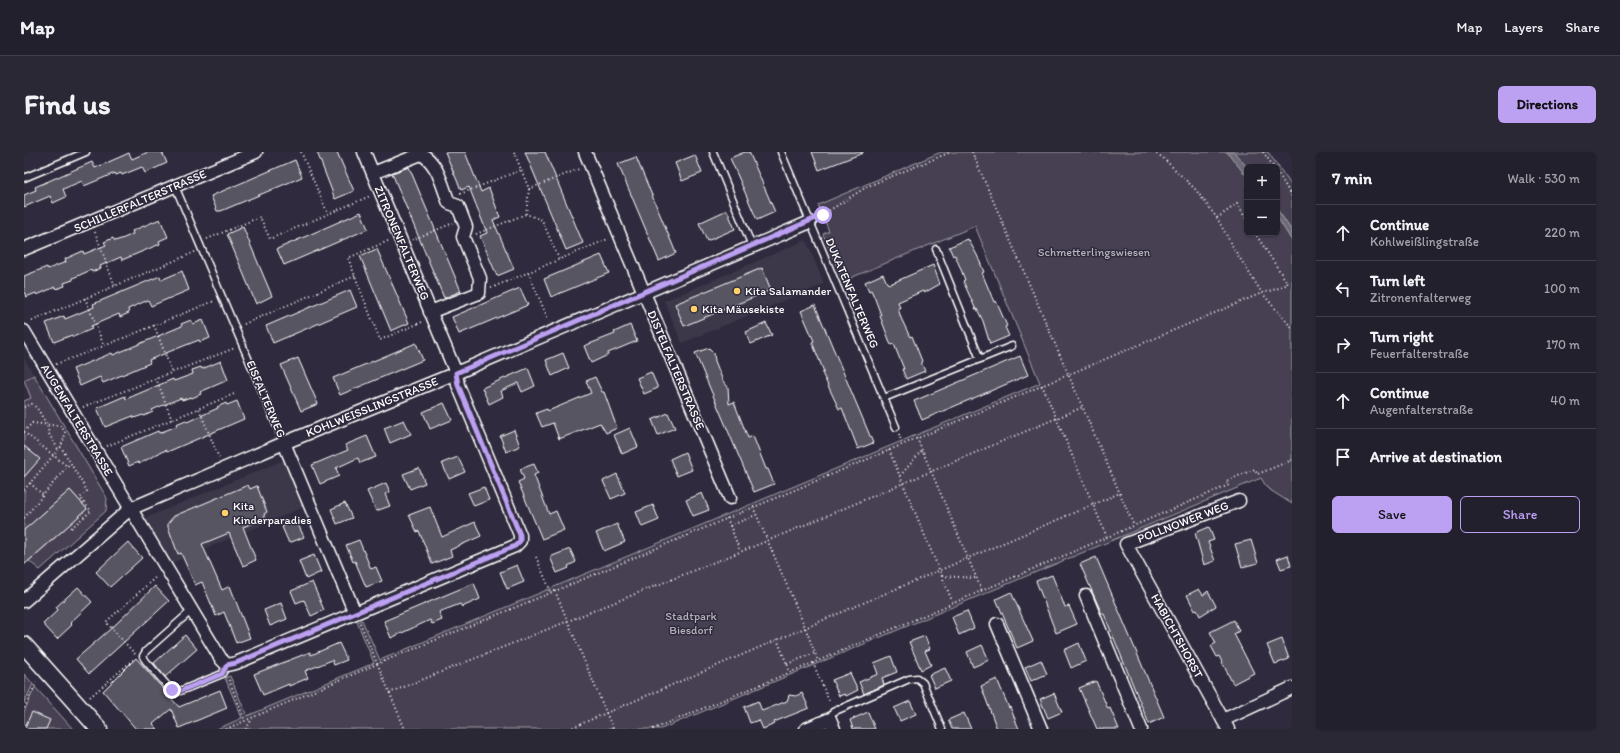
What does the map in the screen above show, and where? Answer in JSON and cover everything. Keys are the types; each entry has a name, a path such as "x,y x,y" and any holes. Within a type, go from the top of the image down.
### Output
{"street":[{"name":"SCHILLERFALTERSTRASSE","path":"24,249 256,152"},
{"name":"ZITRONENFALTERWEG","path":"355,613 515,546 520,541 520,535 458,385 456,373 364,152"},
{"name":"DISTELFALTERSTRASSE","path":"585,152 730,498"},
{"name":"ZITRONENFALTERWEG","path":"373,173 420,154 428,158 433,163 449,203 458,206 463,219"},
{"path":"463,219 466,227 463,237 480,278 479,293"},
{"name":"KOHLWEISSLINGSTRASSE","path":"24,601 130,509 284,443 456,373 810,222"},
{"name":"ZITRONENFALTERWEG","path":"431,315 479,293"},
{"name":"AUGENFALTERSTRASSE","path":"24,331 130,509"},
{"name":"EISFALTERWEG","path":"284,443 355,613"},
{"name":"POLLNOWER WEG","path":"1126,544 1239,501"},
{"path":"130,509 191,611 221,659 227,665 236,663 355,613"},
{"name":"HABICHTSHORST","path":"1126,544 1226,724"},
{"path":"1086,596 1141,729"},
{"path":"997,624 1040,729"},
{"path":"24,645 99,729"},
{"path":"1226,724 1292,688"},
{"path":"806,729 832,720"}],"lane":[{"path":"24,178 86,152"},
{"path":"713,152 752,246"},
{"name":"DUKATENFALTERWEG","path":"781,152 896,427"},
{"name":"EISFALTERWEG","path":"175,186 284,443"},
{"path":"936,249 980,359"},
{"path":"884,398 1012,346"},
{"path":"191,611 146,651 143,656 145,660 172,690 180,691 222,674 227,665"},
{"path":"832,720 909,679 916,678 923,683 942,729"}],"path":[{"path":"301,152 328,214"},
{"path":"514,152 529,189 526,214"},
{"path":"810,222 868,186 950,152"},
{"path":"972,152 1134,526"},
{"path":"1153,152 1162,158 1196,190 1217,218 1262,292 1292,328"},
{"path":"1263,152 1272,164"},
{"path":"529,189 579,169"},
{"path":"448,199 521,170"},
{"path":"1280,176 1292,197"},
{"path":"199,242 260,217 270,239 380,191"},
{"path":"1217,218 1237,204 1244,215"},
{"path":"464,239 526,214 542,220 559,259"},
{"path":"431,315 380,340 348,258 463,219"},
{"path":"96,232 115,286"},
{"path":"226,729 377,664 555,591 1262,292 1276,289 1288,284 1257,236"},
{"path":"479,293 608,238"},
{"path":"32,321 202,249"},
{"path":"528,272 548,320"},
{"path":"235,327 355,276"},
{"path":"47,369 222,297"},
{"path":"85,298 104,346"},
{"path":"154,326 172,372"},
{"path":"83,407 242,345"},
{"path":"156,378 172,420"},
{"path":"1042,385 1092,505 1107,537"},
{"path":"107,446 234,394"},
{"path":"24,407 32,404 34,405 47,425 49,434 58,449"},
{"path":"389,693 767,541 1083,407"},
{"path":"199,409 219,458"},
{"path":"24,490 30,483 53,455 58,449 61,447 65,435 64,428 60,426 32,423 24,432 53,455 67,466"},
{"path":"917,438 932,470 982,591"},
{"path":"61,447 87,491 80,498 91,511 70,529"},
{"path":"900,476 922,449"},
{"path":"888,450 953,603"},
{"path":"653,729 818,661 1229,485 1226,481 1255,468 1258,474 1292,460"},
{"path":"24,518 70,463"},
{"path":"30,483 43,495"},
{"path":"569,729 939,569 1120,493"},
{"path":"753,507 805,627 818,661"},
{"path":"730,526 757,515"},
{"path":"727,518 740,551"},
{"path":"536,558 551,592"},
{"path":"90,697 137,656 106,622 166,570"},
{"path":"942,576 977,578"},
{"path":"555,591 613,729"},
{"path":"355,613 405,729"},
{"path":"777,639 790,672"},
{"path":"787,664 815,653"},
{"path":"813,663 832,720"},
{"path":"227,665 228,677 245,721"},
{"path":"24,708 36,680"},
{"path":"246,729 252,718"}],"shaded area":[{"path":"1227,152 1234,152 1244,164 1244,173"},
{"path":"1280,213 1292,231 1292,241 1280,222"},
{"path":"806,240 824,284 682,343 664,301"},
{"path":"24,358 34,375 24,380"},
{"name":"Kita Kinderparadies","path":"284,460 304,507 172,563 145,518"}],"green space":[{"name":"Stadtpark Biesdorf","path":"941,152 1268,152 1276,164 1244,164 1244,236 1280,236 1280,169 1292,186 1292,504 1267,488 1261,478 661,729 217,729 242,718 225,678 230,676 247,716 374,663 357,622 362,620 380,660 1040,383 975,226 843,281 823,234 829,231 818,205"},
{"path":"34,375 107,498 106,511 40,570 29,561 87,509 70,490 24,530 24,477 39,459 24,446 24,401 31,398 24,380"},
{"path":"24,674 33,684 24,703"},
{"path":"35,687 73,729 24,729 24,712"}],"building":[{"path":"148,152 162,152 167,163 145,173 142,167 122,175 121,173 116,175 115,173 84,186 82,181 63,189 66,197 53,203 50,196 24,207 24,195 36,190 35,187 92,162 95,168 129,153 132,159"},
{"path":"317,152 337,152 354,191 335,199"},
{"path":"445,152 465,152 481,192 489,188 500,217 493,220 514,269 497,276 480,236 487,233 469,187 461,190"},
{"path":"525,152 545,152 583,243 566,250"},
{"path":"745,152 749,152 775,212 757,220 730,158"},
{"path":"812,152 863,152 863,153 819,170"},
{"path":"695,155 702,173 682,181 675,163"},
{"path":"636,157 676,253 659,261 618,164"},
{"path":"295,160 302,177 221,211 217,211 211,196"},
{"path":"409,167 461,291 444,298 392,173"},
{"path":"727,210 735,229 707,241 699,223"},
{"path":"361,212 368,229 284,265 277,249"},
{"path":"160,219 168,237 159,241 160,244 122,260 121,257 100,266 101,268 92,272 91,270 73,278 73,280 64,283 65,286 56,289 55,287 37,295 36,293 26,297 24,291 24,276 47,267 48,269 66,262 65,259 83,251 84,254 106,245 104,242 113,238 115,241 124,238 133,234 132,231"},
{"path":"243,227 272,296 256,304 227,234"},
{"path":"968,239 977,255 984,272 982,273 994,302 996,301 1007,326 1005,327 1009,336 990,344 983,321 977,309 976,310 963,281 965,280 955,255 953,256 949,247"},
{"path":"377,249 409,323 391,331 360,256"},
{"path":"601,255 609,273 551,297 544,279"},
{"path":"933,265 940,284 924,293 923,291 898,302 901,318 910,337 912,336 925,371 906,379 902,369 904,369 894,344 891,345 875,299 865,282 883,274 887,283 890,284"},
{"name":"Kita Salamander","path":"762,268 771,290 684,326 675,304"},
{"path":"182,271 189,290 151,306 148,300 128,309 129,313 120,317 119,314 91,326 92,329 73,337 72,335 54,342 46,323 64,316 65,319 94,307 93,304 160,276 161,280"},
{"path":"520,288 528,305 459,334 452,317"},
{"path":"350,290 357,307 273,343 266,326"},
{"path":"815,305 873,443 858,449 842,408 839,409 822,373 824,372 812,342 814,341 801,311"},
{"path":"191,320 193,324 203,320 210,338 200,342 199,340 149,360 150,363 103,383 100,377 80,386 73,369 112,353 113,355 182,326 181,324"},
{"path":"766,323 772,335 751,344 746,332"},
{"path":"630,325 637,341 608,353 608,355 591,363 584,346 615,334 614,332"},
{"path":"416,343 423,360 340,395 333,378"},
{"path":"709,348 714,353 715,361 723,381 728,387 729,404 734,402 748,438 753,436 766,469 768,469 774,484 754,492 695,353"},
{"path":"563,353 569,368 552,376 546,360"},
{"path":"1020,356 1028,375 922,420 914,401"},
{"path":"298,358 318,404 301,411 281,365"},
{"path":"221,361 228,380 200,392 201,394 192,398 182,400 181,398 152,410 153,412 144,416 134,418 133,416 105,427 97,408 125,396 126,399 173,379 174,381 193,374 192,370 201,367 202,369"},
{"path":"528,368 535,386 522,392 518,383 501,391 503,397 489,404 482,388"},
{"path":"651,372 658,388 644,394 637,378"},
{"path":"595,377 602,392 604,392 617,428 606,433 600,423 559,439 553,423 542,427 536,413 547,409 548,411 591,393 586,381"},
{"path":"237,401 244,419 167,452 166,450 139,464 138,462 129,466 121,447 158,431 159,433 177,426 176,424 186,420 187,422 226,403 227,405"},
{"path":"444,403 452,420 430,429 423,412"},
{"path":"668,413 675,428 658,435 652,420"},
{"path":"404,420 411,434 390,443 384,428"},
{"path":"630,428 638,447 622,454 614,435"},
{"path":"514,430 520,446 506,452 500,436"},
{"path":"367,436 376,457 360,463 358,458 336,468 339,476 320,484 312,465 348,450 345,445"},
{"path":"24,446 40,459 24,477"},
{"path":"685,452 692,470 677,476 670,459"},
{"path":"458,457 465,472 449,479 442,463"},
{"path":"534,464 538,473 534,475 549,514 556,511 564,530 542,539 518,482 524,479 520,469"},
{"path":"419,468 425,483 410,489 403,474"},
{"path":"617,474 625,493 611,499 603,481"},
{"path":"386,483 390,492 385,494 390,506 376,511 367,491"},
{"path":"248,485 250,489 257,486 267,512 264,514 265,518 243,527 256,560 243,566 229,533 202,544 222,590 230,586 250,638 236,643 224,612 216,616 202,582 195,585 181,553 178,554 168,527 168,523 174,516"},
{"path":"484,487 489,500 474,506 468,493"},
{"path":"70,490 87,509 24,565 24,530"},
{"path":"702,493 709,510 693,516 686,500"},
{"path":"345,503 352,518 337,524 331,509"},
{"path":"653,505 659,520 642,527 636,512"},
{"path":"430,507 442,537 475,522 481,536 450,550 452,556 432,564 419,531 417,532 409,515"},
{"path":"296,520 304,537 289,543 282,527"},
{"path":"617,524 625,542 604,551 596,533"},
{"path":"1209,527 1214,540 1208,542 1215,561 1204,565 1195,533"},
{"path":"359,540 371,569 376,567 382,581 366,587 355,561 353,562 346,545"},
{"path":"1251,540 1258,563 1242,567 1235,544"},
{"path":"128,542 142,558 110,587 96,572"},
{"path":"570,549 576,562 568,566 569,568 557,573 550,557"},
{"path":"314,555 321,572 306,579 299,561"},
{"path":"1288,555 1291,566 1281,569 1277,559"},
{"path":"1096,557 1164,717 1149,724 1104,614 1102,614 1080,564"},
{"path":"517,565 524,582 507,589 500,572"},
{"path":"1052,575 1065,607 1069,606 1077,624 1056,633 1036,581"},
{"path":"312,582 324,610 311,616 304,600 296,603 291,591"},
{"path":"474,583 480,599 462,607 460,604 439,612 442,620 432,624 430,620 391,638 384,621"},
{"path":"155,586 169,601 89,674 76,659 116,624"},
{"path":"78,587 92,602 70,623 72,625 57,639 43,624 58,610 56,607"},
{"path":"1199,589 1203,595 1208,591 1216,606 1200,616 1197,610 1195,611 1187,595"},
{"path":"1011,592 1033,641 1017,648 996,599"},
{"path":"281,603 287,619 270,626 264,610"},
{"path":"967,611 974,628 959,635 952,617"},
{"path":"1234,620 1239,631 1234,634 1254,673 1233,684 1219,656 1217,657 1211,646 1216,643 1210,632"},
{"path":"185,635 197,649 165,677 154,663"},
{"path":"925,636 930,649 925,651 931,665 921,670 909,642"},
{"path":"1282,639 1289,659 1275,664 1267,645"},
{"path":"339,643 347,660 334,665 332,660 305,671 308,678 263,695 254,674 310,652 311,655"},
{"path":"1079,643 1086,661 1071,668 1064,650"},
{"path":"982,645 989,660 973,667 967,652"},
{"path":"891,656 897,672 882,678 884,685 864,694 859,682 878,674 874,663"},
{"path":"136,658 179,707 220,690 227,708 179,728 171,709 153,724 158,729 136,729 103,691"},
{"path":"1041,660 1047,674 1031,681 1025,667"},
{"path":"945,668 951,681 935,688 929,675"},
{"path":"850,673 858,690 846,696 845,694 839,696 832,680"},
{"path":"997,679 1019,729 997,729 981,686"},
{"path":"1096,681 1108,709 1110,708 1119,729 1097,729 1079,688"},
{"path":"802,693 809,708 774,722 775,724 763,729 759,720 750,723 744,707 758,701 762,711 787,701 789,695 796,696"},
{"path":"1054,693 1062,712 1048,718 1040,699"},
{"path":"910,701 916,714 900,721 894,708"},
{"path":"32,712 50,720 46,729 24,729"},
{"path":"868,712 875,729 853,729 850,720"},
{"path":"964,713 971,729 952,729 948,720"}],"place":[{"name":"Kita Salamander","path":"737,291"},
{"name":"Kita Mäusekiste","path":"694,309"},
{"name":"Kita Kinderparadies","path":"225,513"}],"route":[{"path":"172,690 180,691 222,674 227,665 236,663 515,546 520,541 520,535 458,385 456,373 810,222 823,215"}],"park label":[{"name":"Schmetterlingswiesen","path":"1094,252"}]}
